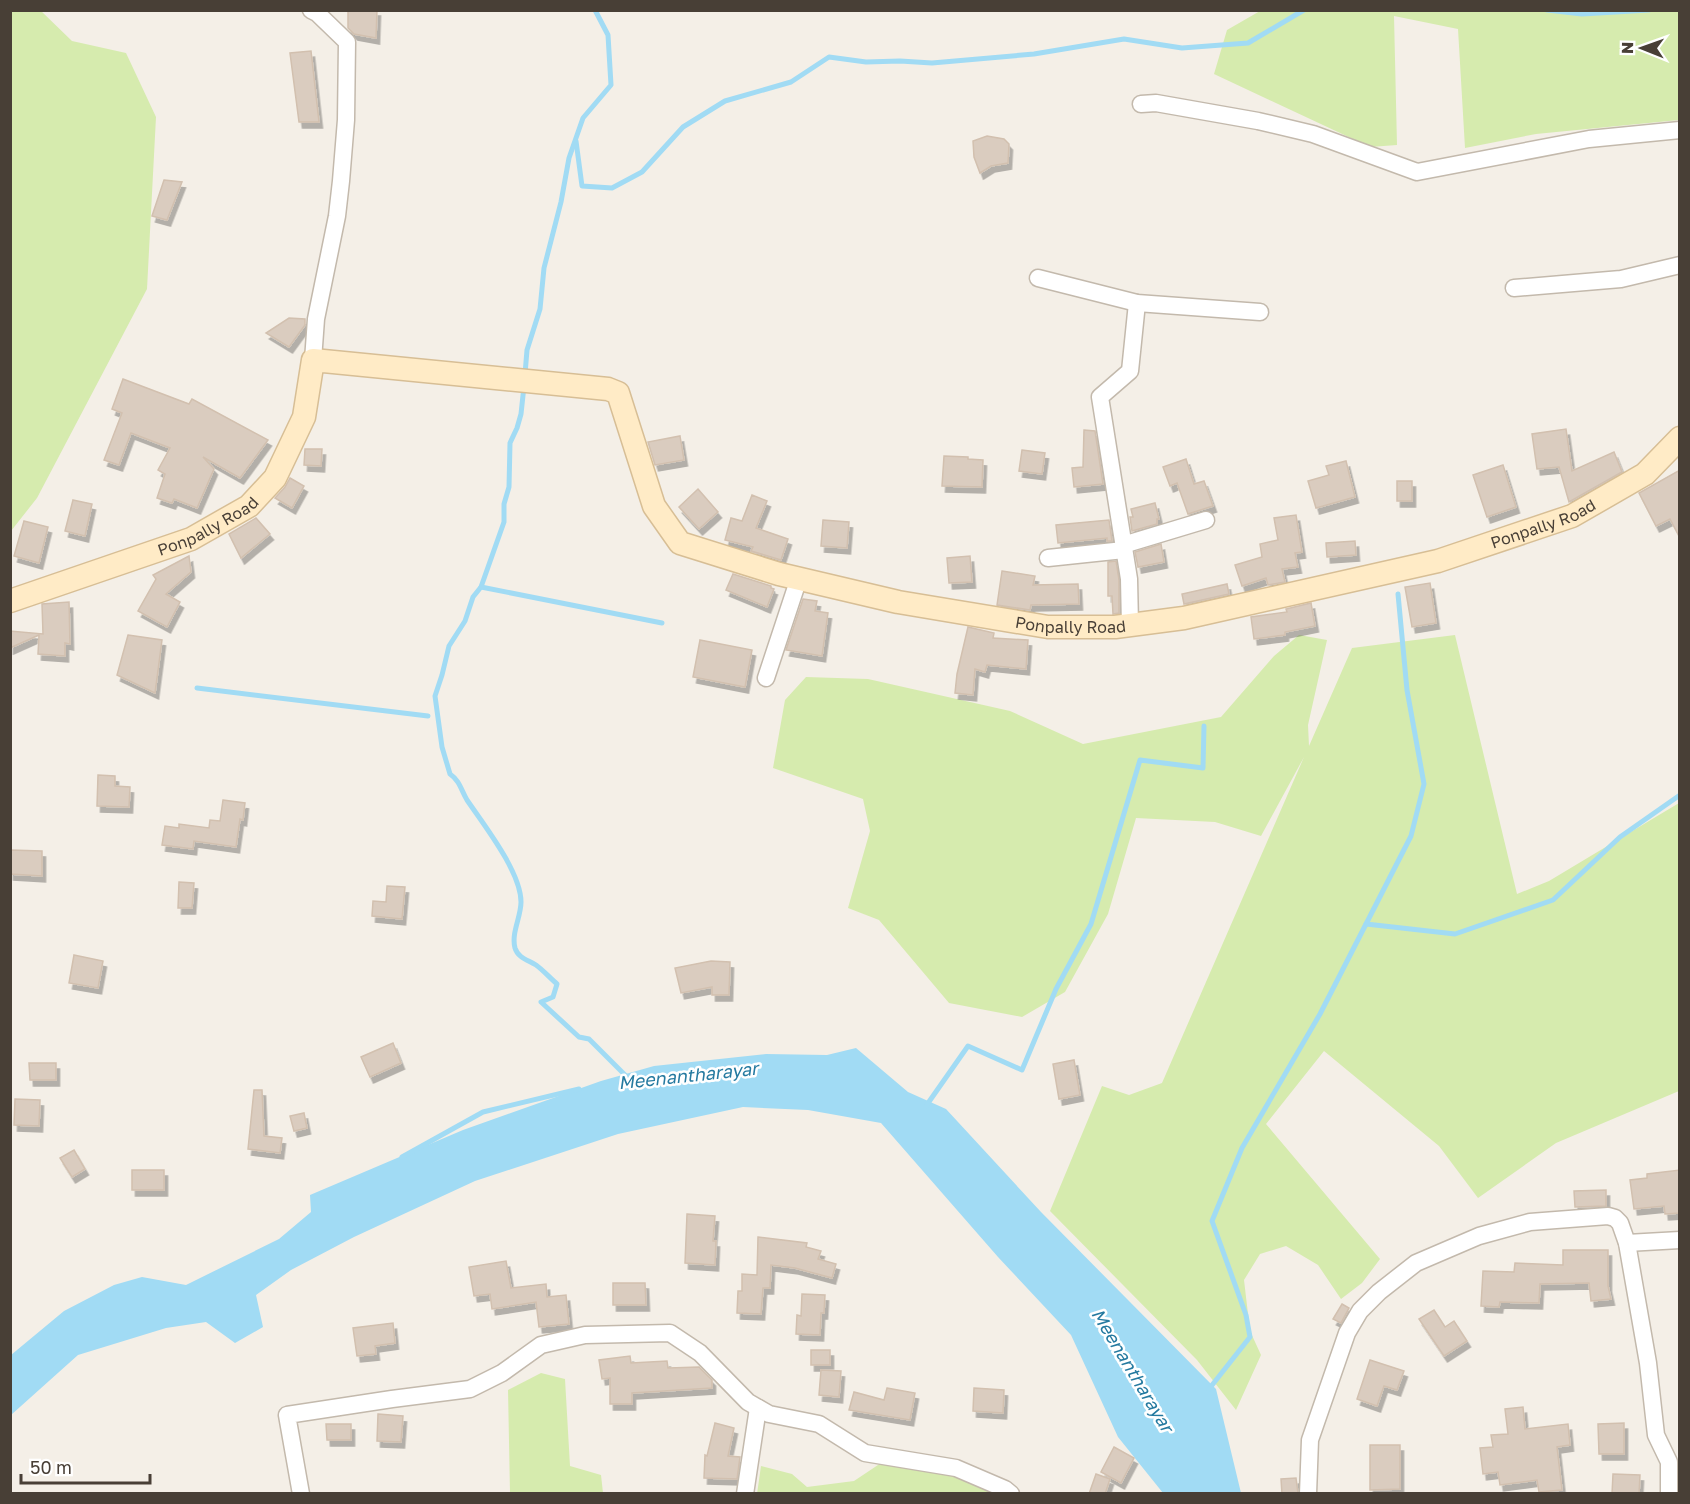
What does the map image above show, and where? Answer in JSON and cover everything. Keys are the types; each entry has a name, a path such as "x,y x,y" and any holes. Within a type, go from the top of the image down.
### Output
{"main road":[{"name":"Ponpally Road","path":"10,601 191,539 249,506 275,478 304,417 313,360 608,389 618,393 654,506 681,543 799,578 898,602 1048,627 1115,627 1184,618 1438,561 1572,516 1645,474 1680,438"}],"street":[{"path":"311,10 347,42 346,120 340,181 336,216 316,319 313,360"},
{"path":"1141,104 1156,103 1246,119 1312,135 1417,172 1589,139 1680,130"},
{"path":"1514,288 1621,279 1680,265"},
{"path":"1038,278 1137,303 1260,312"},
{"path":"1130,625 1129,579 1100,397 1130,371 1137,303"},
{"path":"1048,558 1124,548 1206,520"},
{"path":"766,678 799,578"},
{"path":"1308,1494 1310,1440 1347,1333 1360,1311 1379,1292 1416,1263 1479,1236 1530,1222 1608,1216 1620,1223 1627,1243 1648,1363 1656,1435 1669,1462 1670,1494"},
{"path":"1627,1243 1680,1240"},
{"path":"301,1494 287,1415 470,1389 502,1373 541,1345 585,1335 670,1334 700,1353 748,1402 769,1414 819,1424 865,1453 956,1468 1005,1489 1011,1494"},
{"path":"745,1494 758,1407"}],"green space":[{"path":"11,10 41,11 72,41 126,53 156,117 147,289 37,498 11,531"},
{"path":"1260,11 1679,11 1679,120 1536,134 1465,148 1458,29 1394,16 1397,145 1370,147 1214,74 1227,30"},
{"path":"1299,635 1327,640 1308,725 1309,746 1352,648 1455,635 1517,894 1549,881 1679,803 1679,1091 1556,1143 1478,1198 1439,1146 1324,1051 1266,1124 1380,1259 1362,1283 1341,1299 1318,1265 1286,1246 1260,1254 1244,1280 1250,1331 1261,1355 1236,1410 1197,1360 1050,1211 1102,1086 1129,1095 1162,1083 1304,757 1261,836 1215,822 1136,818 1108,914 1065,992 1022,1017 949,1003 879,920 848,908 870,831 863,799 773,768 785,700 806,677 868,679 1010,711 1083,744 1221,717 1274,656"},
{"path":"541,1373 565,1379 570,1466 601,1475 603,1493 510,1493 508,1390"},
{"path":"884,1461 941,1471 996,1493 757,1494 761,1466 792,1474 807,1487 854,1481"}],"water":[{"path":"856,1048 908,1092 946,1109 1041,1212 1216,1389 1241,1493 1163,1493 1118,1437 1071,1335 998,1257 881,1123 808,1110 743,1107 618,1134 475,1181 354,1237 291,1270 256,1295 263,1327 235,1343 206,1322 166,1328 78,1355 11,1415 11,1355 64,1311 114,1285 142,1277 186,1285 279,1239 311,1212 310,1195 463,1130 601,1081 654,1066 766,1054 827,1055"}],"building":[{"path":"348,10 377,10 376,38 354,34 348,28"},
{"path":"311,51 319,122 299,122 290,53"},
{"path":"987,136 1004,139 1009,144 1008,163 991,166 980,173 974,157 973,141"},
{"path":"164,180 182,182 167,220 152,216"},
{"path":"289,318 305,319 305,325 289,347 266,333"},
{"path":"123,379 189,404 192,399 268,440 240,478 203,457 214,469 197,508 174,499 172,503 157,498 165,474 158,470 170,448 131,433 119,465 104,460 122,413 112,409"},
{"path":"1566,429 1572,471 1614,452 1622,472 1569,502 1559,467 1537,469 1532,434"},
{"path":"1084,430 1095,431 1103,484 1074,487 1072,468 1083,467"},
{"path":"680,436 684,460 655,465 648,442"},
{"path":"305,449 322,449 321,466 304,465"},
{"path":"1022,450 1045,453 1042,474 1019,471"},
{"path":"944,456 983,460 982,487 942,486"},
{"path":"1186,459 1194,484 1204,481 1213,506 1188,514 1177,483 1170,486 1163,467"},
{"path":"1346,461 1355,497 1316,508 1308,481 1329,475 1326,466"},
{"path":"1503,465 1516,507 1487,517 1473,475"},
{"path":"1680,470 1680,538 1670,519 1656,526 1639,493"},
{"path":"290,478 304,486 292,508 275,498"},
{"path":"1397,481 1412,481 1412,501 1397,501"},
{"path":"698,489 718,512 699,529 679,507"},
{"path":"752,495 767,501 756,528 788,539 781,560 751,551 753,547 725,540 731,518 742,521"},
{"path":"73,500 92,504 85,536 65,531"},
{"path":"1155,503 1159,519 1157,519 1157,524 1132,531 1131,509"},
{"path":"1296,515 1302,552 1295,553 1298,567 1282,569 1285,582 1268,585 1266,578 1242,586 1235,565 1262,557 1260,544 1278,540 1274,518"},
{"path":"256,518 270,534 241,558 229,534"},
{"path":"823,520 849,522 847,548 821,546"},
{"path":"1109,520 1112,541 1107,541 1107,538 1058,543 1056,525"},
{"path":"24,521 48,527 39,563 14,556"},
{"path":"1355,541 1356,555 1327,557 1326,543"},
{"path":"1161,544 1164,562 1138,567 1135,552"},
{"path":"189,556 191,572 166,594 180,602 167,627 138,611 156,579 153,575"},
{"path":"970,556 972,582 949,583 947,558"},
{"path":"1116,561 1119,580 1119,613 1113,614 1112,596 1108,596 1108,562"},
{"path":"1002,571 1035,576 1033,585 1078,584 1079,604 1031,605 1030,610 997,605"},
{"path":"733,574 771,586 774,589 767,607 726,590"},
{"path":"1430,583 1436,623 1412,627 1405,587"},
{"path":"1227,584 1229,594 1184,604 1182,594"},
{"path":"803,599 817,601 815,611 828,613 822,656 786,650"},
{"path":"69,602 70,644 65,643 65,656 38,654 39,635 10,648 10,631 43,634 42,604"},
{"path":"1311,603 1315,626 1285,632 1285,635 1254,639 1251,617 1287,612 1286,609"},
{"path":"968,627 994,633 993,638 1028,640 1026,669 987,665 985,672 975,669 973,695 955,693"},
{"path":"128,635 162,640 155,693 117,675"},
{"path":"700,640 752,650 745,687 693,677"},
{"path":"98,775 115,776 115,786 130,787 129,807 97,806"},
{"path":"223,800 245,803 236,847 194,841 193,849 162,845 165,826 179,828 179,824 209,828 210,820 220,821"},
{"path":"10,850 42,851 42,876 10,874"},
{"path":"179,882 194,883 192,908 178,908"},
{"path":"387,886 405,887 402,919 372,916 373,901 386,902"},
{"path":"74,955 103,961 98,988 69,983"},
{"path":"711,961 730,962 729,995 712,995 712,987 681,993 675,968"},
{"path":"393,1043 401,1063 370,1077 361,1057"},
{"path":"1074,1060 1080,1095 1059,1099 1053,1064"},
{"path":"29,1063 56,1063 56,1080 30,1080"},
{"path":"254,1090 262,1090 264,1136 282,1138 280,1153 248,1149"},
{"path":"15,1099 40,1100 39,1126 14,1125"},
{"path":"304,1113 307,1128 294,1131 290,1116"},
{"path":"74,1150 85,1169 72,1177 60,1158"},
{"path":"132,1170 164,1170 164,1190 132,1190"},
{"path":"1680,1170 1680,1213 1665,1214 1664,1206 1634,1209 1630,1180 1647,1178 1647,1174"},
{"path":"1606,1190 1606,1206 1575,1207 1574,1191"},
{"path":"687,1214 715,1216 713,1241 716,1241 715,1265 685,1263"},
{"path":"758,1237 807,1243 806,1247 821,1251 818,1259 836,1264 832,1278 795,1268 771,1265 770,1288 763,1288 761,1314 737,1313 738,1291 742,1291 742,1274 757,1275"},
{"path":"1563,1250 1608,1250 1608,1286 1611,1299 1591,1301 1589,1283 1540,1284 1539,1303 1500,1302 1499,1307 1481,1306 1483,1271 1514,1272 1515,1263 1563,1265"},
{"path":"506,1261 511,1288 546,1284 547,1297 566,1295 569,1324 539,1327 536,1302 492,1309 490,1294 474,1296 469,1267"},
{"path":"613,1283 645,1283 646,1305 613,1305"},
{"path":"802,1294 825,1295 820,1335 796,1334 797,1315 801,1316"},
{"path":"1342,1304 1349,1308 1341,1323 1333,1319"},
{"path":"1434,1310 1445,1327 1454,1321 1467,1341 1444,1356 1419,1319"},
{"path":"393,1323 395,1343 375,1346 376,1354 357,1356 353,1328"},
{"path":"811,1350 830,1350 830,1365 811,1365"},
{"path":"630,1356 631,1363 667,1361 668,1368 699,1367 712,1380 712,1388 632,1393 632,1404 610,1404 610,1378 602,1379 599,1360"},
{"path":"1370,1360 1404,1371 1397,1390 1384,1386 1377,1406 1357,1399"},
{"path":"821,1370 841,1371 839,1397 819,1395"},
{"path":"887,1388 915,1393 910,1420 849,1410 854,1392 884,1400"},
{"path":"974,1388 1004,1390 1003,1413 973,1411"},
{"path":"1523,1407 1525,1429 1568,1424 1570,1445 1557,1447 1562,1490 1539,1492 1537,1480 1500,1485 1498,1472 1483,1474 1480,1448 1493,1447 1491,1435 1508,1434 1505,1409"},
{"path":"378,1414 403,1416 401,1442 377,1441"},
{"path":"715,1423 734,1428 728,1456 740,1457 737,1479 704,1478 705,1455 707,1456"},
{"path":"1624,1423 1624,1454 1599,1454 1598,1424"},
{"path":"326,1424 351,1424 351,1440 327,1440"},
{"path":"1370,1445 1400,1445 1400,1489 1370,1490"},
{"path":"1114,1447 1134,1458 1121,1483 1101,1472"},
{"path":"1096,1474 1110,1479 1105,1494 1089,1494"},
{"path":"1613,1474 1640,1475 1639,1494 1612,1494"},
{"path":"1296,1478 1298,1494 1282,1494 1281,1479"}],"waterway":[{"path":"525,374 527,350 540,309 544,268 561,202 569,158 583,118 611,85 608,35 595,10"},
{"path":"576,141 582,186 612,188 642,172 683,127 725,101 791,82 829,57 866,62 932,63 1034,54 1124,39 1182,48 1248,43 1304,10"},
{"path":"1547,10 1582,14 1649,10"},
{"path":"524,386 521,414 510,443 509,487 504,504 504,522 481,587 473,597 465,621 449,646 435,696 442,747 450,774 500,849 515,877 521,902 514,937 516,951 539,967 557,984 553,997 541,1002 579,1037 589,1039 628,1078"},
{"path":"481,587 662,623"},
{"path":"1209,1389 1250,1337 1246,1315 1212,1221 1242,1148 1320,1014 1411,836 1424,784 1407,690 1398,594"},
{"path":"197,688 428,716"},
{"path":"926,1106 968,1046 1022,1070 1056,989 1091,924 1140,760 1203,768 1204,726"},
{"path":"1366,924 1455,934 1553,900 1620,837 1680,795"},
{"name":"Meenantharayar","path":"402,1157 483,1112 579,1089"}]}
